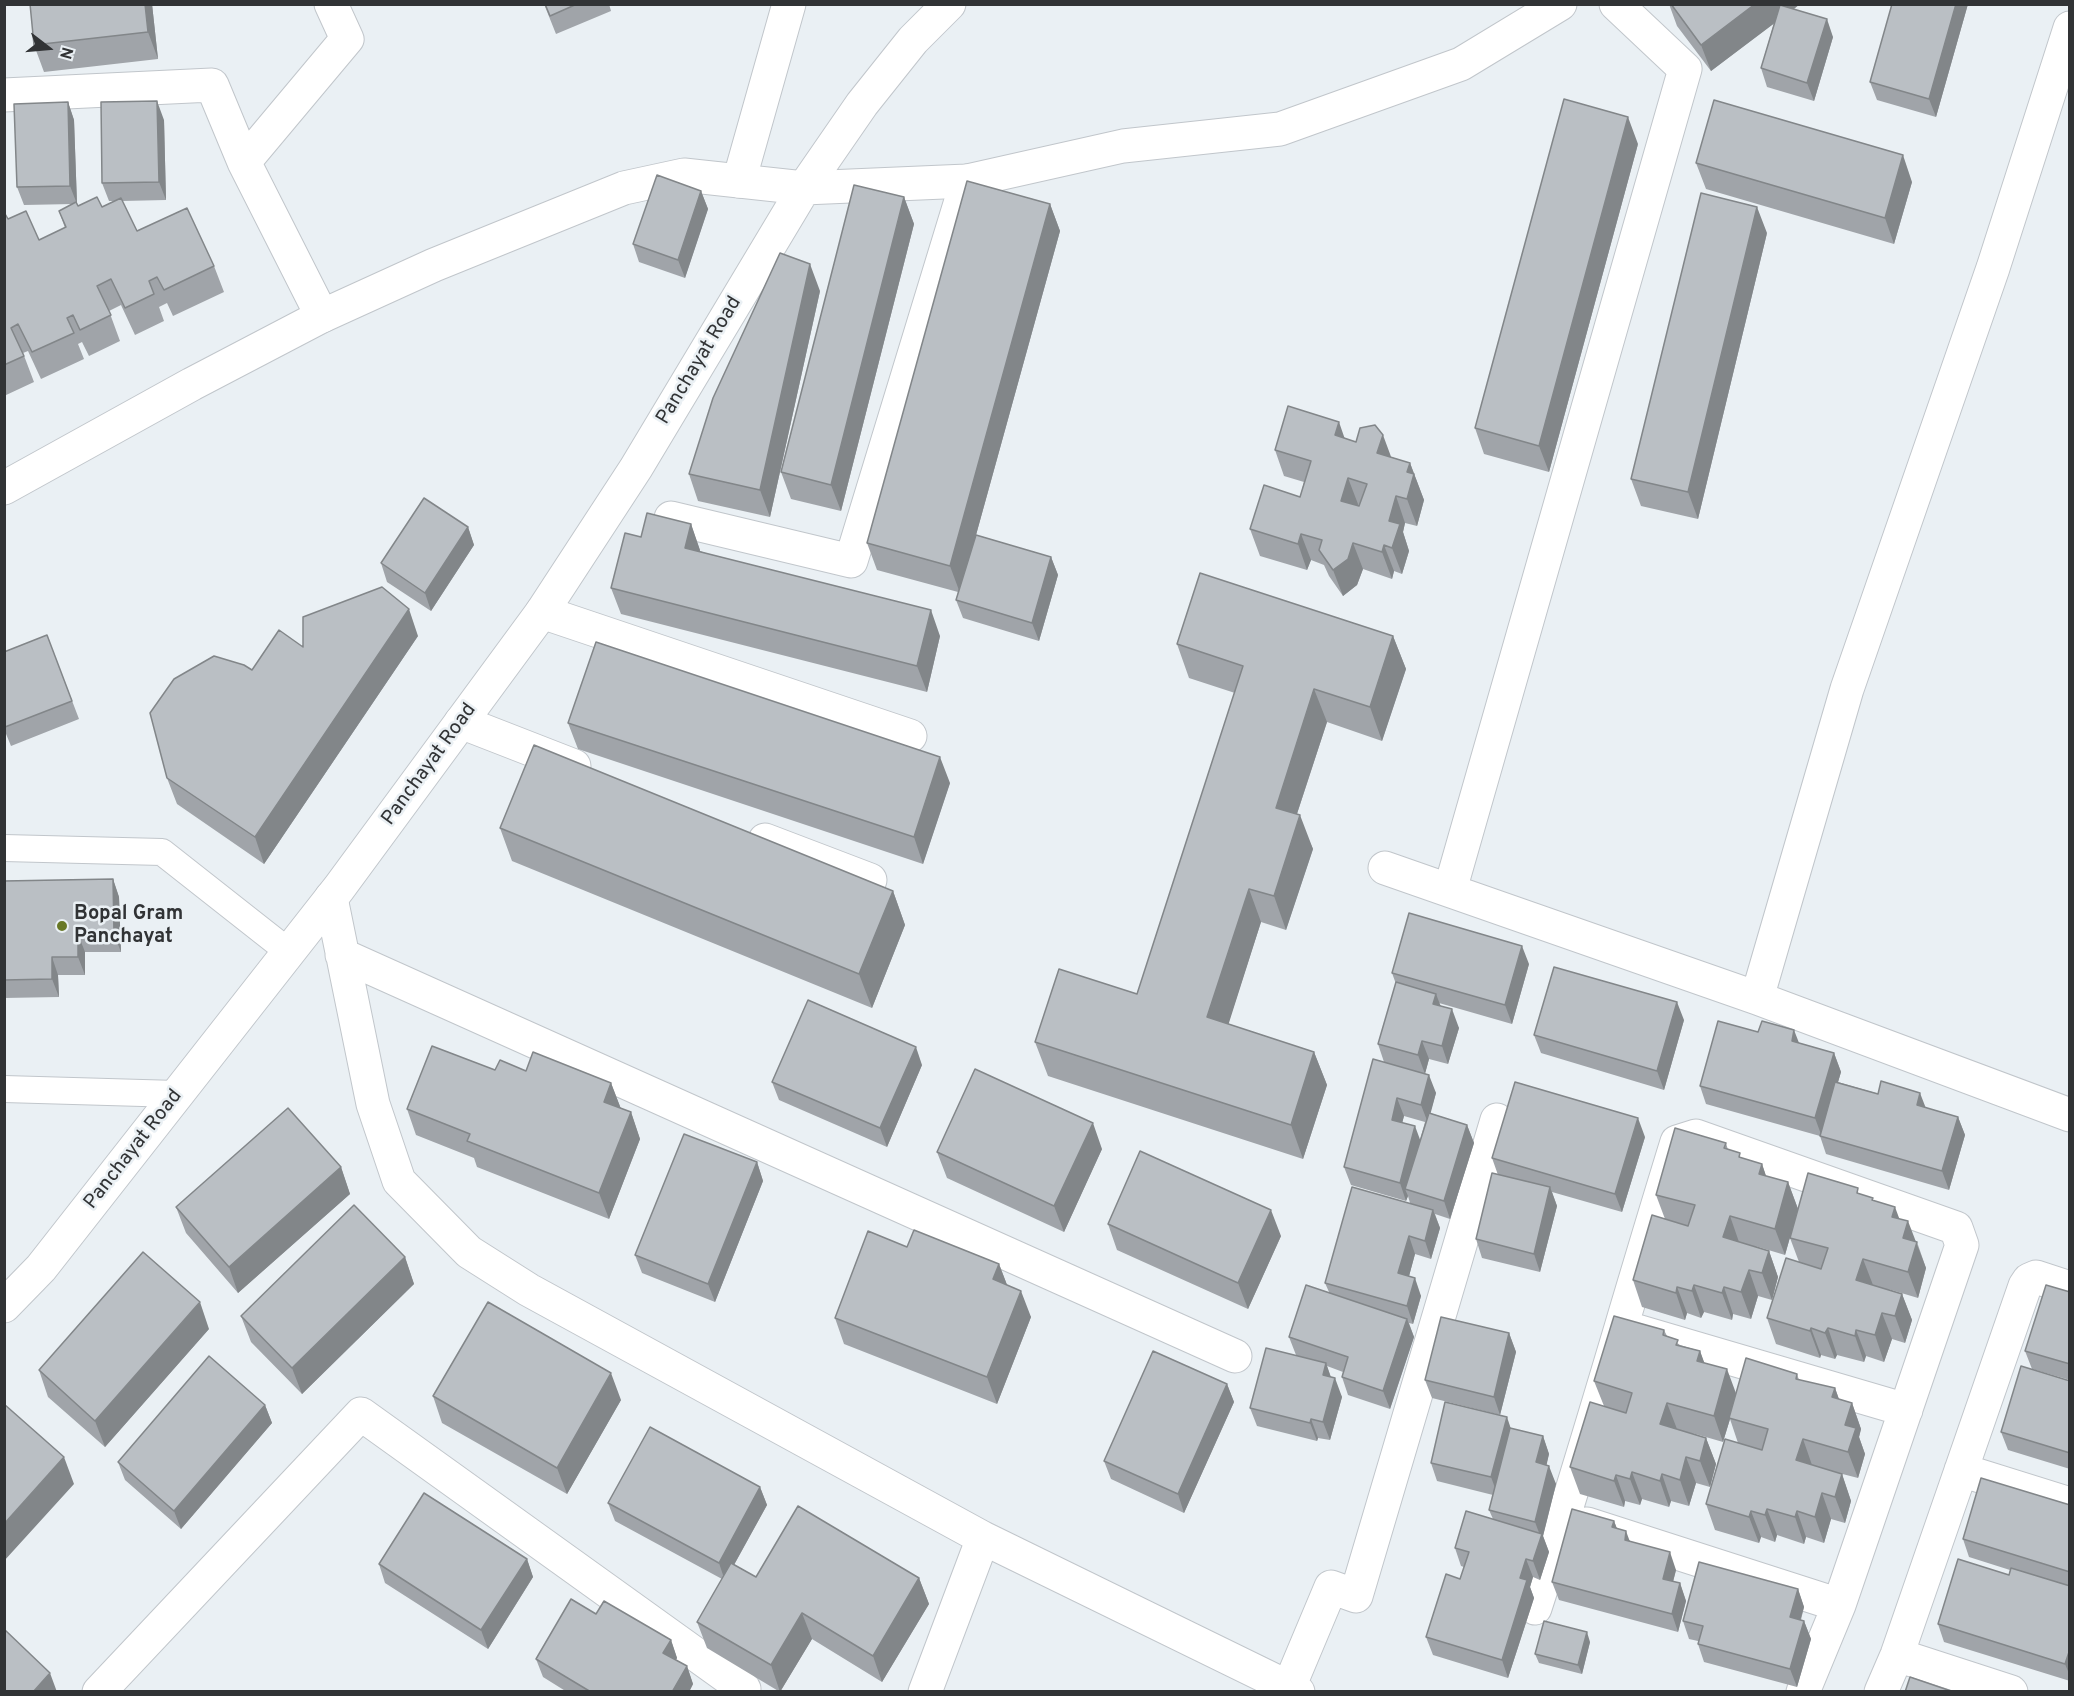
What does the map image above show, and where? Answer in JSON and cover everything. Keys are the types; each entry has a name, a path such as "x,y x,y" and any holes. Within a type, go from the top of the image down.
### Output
{"street":[{"path":"244,162 346,39 331,4"},
{"path":"739,181 789,4"},
{"name":"Panchayat Road","path":"4,1306 41,1268 331,898 542,612 636,468 804,188 869,95 913,40 950,4"},
{"path":"4,488 192,384 322,316 434,265 624,188 684,175 804,188 968,181 1123,146 1280,129 1461,64 1560,4"},
{"path":"1450,890 1685,69 1616,4"},
{"path":"1757,998 1847,689 1993,268 2070,28"},
{"path":"4,95 212,85 244,162 322,316"},
{"path":"671,518 851,561 968,181"},
{"path":"542,612 910,736"},
{"path":"461,722 605,778"},
{"path":"737,829 870,880"},
{"path":"1385,868 1757,998 2070,1115"},
{"path":"331,898 373,1104 399,1181 469,1252 529,1290 983,1538 1294,1689 1331,1587 1356,1596 1497,1120"},
{"path":"342,955 1235,1356"},
{"path":"1535,1608 1565,1517 1677,1142 1696,1136 1956,1228 1962,1245 1839,1605 1803,1692"},
{"path":"1881,1692 1897,1655 2025,1286 2029,1280 2036,1277 2070,1288"},
{"path":"1620,1327 1906,1410"},
{"path":"99,1692 361,1414 744,1689 743,1692"},
{"path":"1961,1470 2070,1504"},
{"path":"1565,1517 1839,1605"},
{"path":"925,1692 983,1538"},
{"path":"1897,1655 2011,1692"}],"lane":[{"path":"4,848 162,852 289,952"},
{"path":"4,1089 177,1094"}],"building":[{"path":"30,4 145,4 148,32 34,45"},
{"path":"545,4 577,4 550,16"},
{"path":"1671,4 1755,4 1701,45"},
{"path":"1892,4 1956,4 1929,99 1870,82"},
{"path":"1780,5 1827,19 1807,83 1761,68"},
{"path":"1564,99 1628,117 1539,446 1475,428"},
{"path":"1714,100 1903,155 1885,218 1696,163"},
{"path":"157,101 159,182 102,183 101,102"},
{"path":"68,102 70,186 17,187 14,104"},
{"path":"657,175 701,191 678,260 633,244"},
{"path":"967,181 1050,204 950,566 867,543"},
{"path":"854,185 904,197 831,485 781,472"},
{"path":"1701,193 1757,207 1688,492 1631,479"},
{"path":"97,197 102,207 121,198 137,231 187,208 214,266 164,290 157,277 149,281 154,294 125,308 111,279 97,286 111,315 80,330 73,315 67,318 74,333 32,352 18,324 11,328 24,356 4,365 4,212 8,219 26,211 39,240 66,227 59,211 76,202 78,206"},
{"path":"780,253 810,264 760,490 689,474 713,398"},
{"path":"1288,406 1339,422 1335,435 1356,442 1360,428 1375,425 1383,435 1377,453 1410,463 1407,472 1414,474 1407,499 1396,496 1389,521 1400,524 1392,548 1384,545 1382,552 1353,543 1348,559 1333,570 1319,550 1322,540 1301,534 1298,544 1250,529 1264,485 1300,497 1311,461 1275,450","holes":["1348,478 1367,484 1359,506 1341,501"]},
{"path":"424,498 468,527 425,593 381,563"},
{"path":"647,513 691,524 685,548 931,610 917,666 611,588 625,533 641,537"},
{"path":"976,535 1051,557 1032,623 956,600"},
{"path":"1200,573 1393,636 1370,707 1314,689 1276,808 1300,815 1274,896 1249,889 1207,1017 1314,1052 1291,1125 1035,1042 1059,969 1137,994 1243,666 1177,644"},
{"path":"382,587 409,609 255,837 167,778 150,713 174,679 214,656 244,665 252,670 279,630 303,647 303,617"},
{"path":"47,635 72,701 5,727 4,652"},
{"path":"596,642 940,757 914,837 568,723"},
{"path":"534,745 893,891 859,974 500,828"},
{"name":"Bopal Gram Panchayat","path":"113,879 114,934 78,934 78,957 52,957 52,979 4,980 4,881"},
{"path":"1409,913 1522,946 1505,1005 1392,973"},
{"path":"1554,967 1677,1002 1657,1071 1534,1035"},
{"path":"1396,982 1436,994 1433,1004 1452,1009 1442,1046 1422,1041 1418,1055 1378,1044"},
{"path":"808,1000 916,1047 880,1128 772,1082"},
{"path":"1718,1021 1758,1032 1762,1021 1794,1030 1792,1041 1834,1053 1815,1118 1700,1086"},
{"path":"432,1046 495,1070 500,1060 526,1071 533,1052 611,1083 604,1102 631,1112 599,1193 467,1141 470,1134 407,1109"},
{"path":"1373,1059 1429,1075 1421,1105 1397,1098 1392,1120 1415,1126 1400,1183 1344,1167"},
{"path":"975,1069 1093,1123 1054,1206 937,1152"},
{"path":"1881,1081 1920,1093 1917,1105 1958,1117 1942,1171 1820,1136 1835,1082 1878,1094"},
{"path":"1515,1082 1638,1118 1615,1194 1492,1158"},
{"path":"288,1108 341,1167 229,1267 176,1207"},
{"path":"1429,1113 1467,1125 1444,1201 1405,1189"},
{"path":"1675,1128 1726,1143 1724,1148 1740,1153 1739,1157 1762,1164 1759,1174 1788,1182 1775,1229 1730,1216 1723,1237 1769,1251 1762,1273 1749,1270 1741,1292 1724,1287 1722,1293 1694,1285 1692,1291 1677,1287 1676,1293 1633,1280 1652,1215 1688,1226 1695,1205 1656,1195"},
{"path":"684,1134 757,1162 708,1284 635,1255"},
{"path":"1140,1151 1271,1210 1238,1283 1108,1224"},
{"path":"1492,1173 1550,1187 1534,1254 1476,1239"},
{"path":"1808,1173 1858,1188 1857,1193 1895,1207 1892,1217 1908,1221 1903,1238 1917,1242 1908,1272 1863,1259 1856,1280 1902,1294 1895,1316 1882,1313 1875,1335 1856,1330 1855,1336 1828,1328 1825,1333 1811,1328 1810,1331 1767,1318 1786,1258 1821,1269 1828,1248 1790,1238"},
{"path":"1352,1187 1433,1210 1425,1241 1409,1236 1398,1273 1415,1278 1407,1306 1325,1283"},
{"path":"354,1205 405,1257 292,1368 241,1316"},
{"path":"914,1230 999,1264 993,1279 1021,1291 987,1377 835,1318 868,1231 907,1247"},
{"path":"143,1252 200,1302 95,1421 39,1370"},
{"path":"1306,1285 1407,1319 1383,1391 1342,1377 1348,1357 1289,1337"},
{"path":"2046,1285 2070,1292 2070,1364 2025,1351"},
{"path":"488,1302 611,1373 557,1468 433,1396"},
{"path":"1614,1316 1664,1330 1663,1335 1678,1340 1676,1345 1700,1351 1697,1361 1727,1369 1714,1416 1667,1403 1660,1424 1706,1438 1700,1461 1686,1457 1680,1480 1662,1474 1660,1481 1632,1472 1630,1479 1616,1475 1614,1481 1570,1467 1590,1402 1626,1413 1632,1393 1594,1381"},
{"path":"1441,1317 1509,1333 1494,1397 1425,1380"},
{"path":"1266,1348 1326,1363 1323,1375 1335,1378 1323,1422 1311,1419 1310,1423 1250,1408"},
{"path":"1153,1351 1227,1384 1178,1494 1104,1461"},
{"path":"209,1356 265,1405 174,1511 118,1462"},
{"path":"1746,1358 1797,1374 1796,1379 1835,1388 1832,1397 1852,1403 1845,1425 1856,1428 1848,1452 1803,1439 1796,1460 1842,1474 1835,1497 1822,1493 1815,1517 1797,1511 1795,1517 1767,1509 1765,1515 1751,1511 1749,1517 1706,1504 1725,1439 1762,1450 1768,1429 1729,1418"},
{"path":"2021,1366 2070,1381 2070,1453 2001,1432"},
{"path":"1445,1402 1507,1417 1491,1477 1431,1463"},
{"path":"4,1404 64,1457 4,1524"},
{"path":"650,1427 760,1487 719,1563 608,1503"},
{"path":"1510,1428 1543,1436 1536,1462 1549,1466 1535,1522 1489,1510"},
{"path":"1981,1478 2070,1505 2070,1572 1963,1539"},
{"path":"424,1493 527,1559 481,1630 379,1564"},
{"path":"798,1506 919,1578 873,1656 802,1613 771,1665 697,1622 731,1563 756,1577"},
{"path":"1572,1509 1614,1521 1612,1527 1626,1531 1625,1540 1670,1552 1663,1579 1680,1583 1672,1614 1552,1582"},
{"path":"1466,1511 1542,1534 1533,1561 1526,1559 1520,1578 1527,1580 1502,1660 1426,1637 1446,1574 1460,1579 1469,1552 1455,1548"},
{"path":"1958,1559 2009,1575 2011,1568 2070,1586 2070,1649 2065,1664 1938,1624"},
{"path":"1699,1562 1798,1589 1790,1617 1804,1621 1790,1669 1698,1644 1703,1626 1683,1621"},
{"path":"571,1599 596,1614 604,1601 671,1640 663,1653 687,1666 672,1692 591,1692 536,1659"},
{"path":"1544,1621 1587,1632 1578,1665 1535,1654"},
{"path":"4,1629 50,1673 33,1692 4,1692"},
{"path":"1910,1677 1954,1692 1905,1692"}],"place":[{"name":"Bopal Gram Panchayat","path":"62,926"}]}
